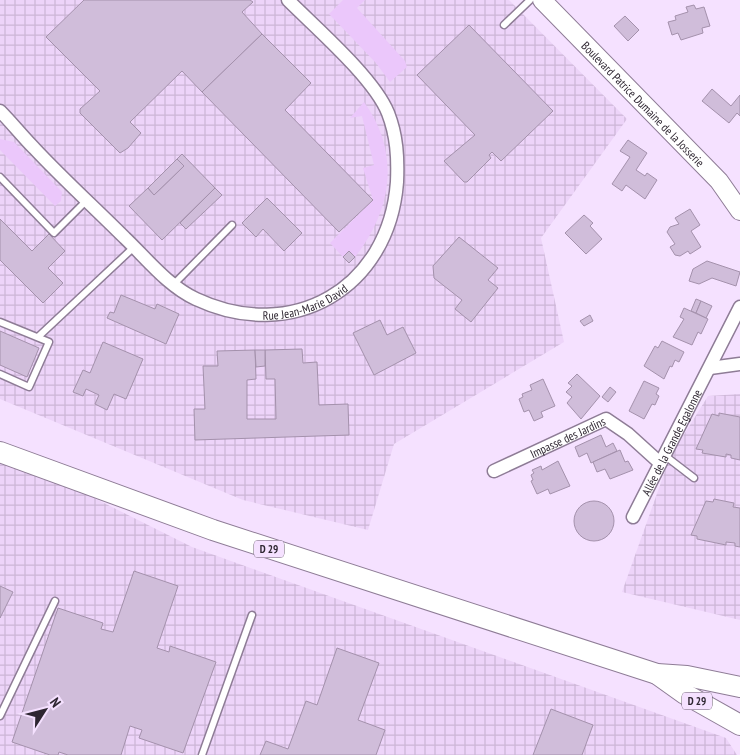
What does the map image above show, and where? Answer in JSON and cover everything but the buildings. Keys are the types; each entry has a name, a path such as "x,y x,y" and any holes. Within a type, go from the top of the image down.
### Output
{"main road":[{"name":"D 29","path":"0,452 221,533 657,674 687,676 740,687"},
{"name":"D 29","path":"657,674 684,694 740,725"}],"street":[{"name":"Rue Jean-Marie David","path":"2,115 134,247 174,284 194,298 223,309 277,316 330,298 355,279 378,250 389,226 395,202 399,154 388,112 366,80 288,0"},
{"name":"Boulevard Patrice Dumaine de la Josserie","path":"542,0 719,181 740,211"},
{"name":"Allée de la Grande Egalonne","path":"633,517 740,307"},
{"path":"710,368 740,364"},
{"name":"Impasse des Jardins","path":"494,471 606,419 662,459"}],"lane":[{"path":"504,25 530,0"},
{"path":"0,177 54,233 87,200"},
{"path":"174,284 232,225"},
{"path":"38,337 134,247"},
{"path":"0,322 49,342 29,387 0,374"},
{"path":"662,459 694,478"},
{"path":"0,716 56,601"},
{"path":"202,755 252,615"}],"shaded area":[{"path":"0,0 509,0 627,119 541,238 564,342 394,444 368,530 243,500 0,399"},
{"path":"343,0 365,0 357,8 405,61 407,67 390,82 376,63 329,14"},
{"path":"364,102 376,121 383,141 387,161 387,181 384,201 368,239 355,257 349,251 343,257 330,243 373,200 363,168 374,165 362,116 350,118"},
{"path":"0,139 14,142 62,192 61,201 55,206 0,150"},
{"path":"740,394 740,620 622,592 670,457 708,396"},
{"path":"0,451 192,547 726,738 737,755 0,755"}]}
